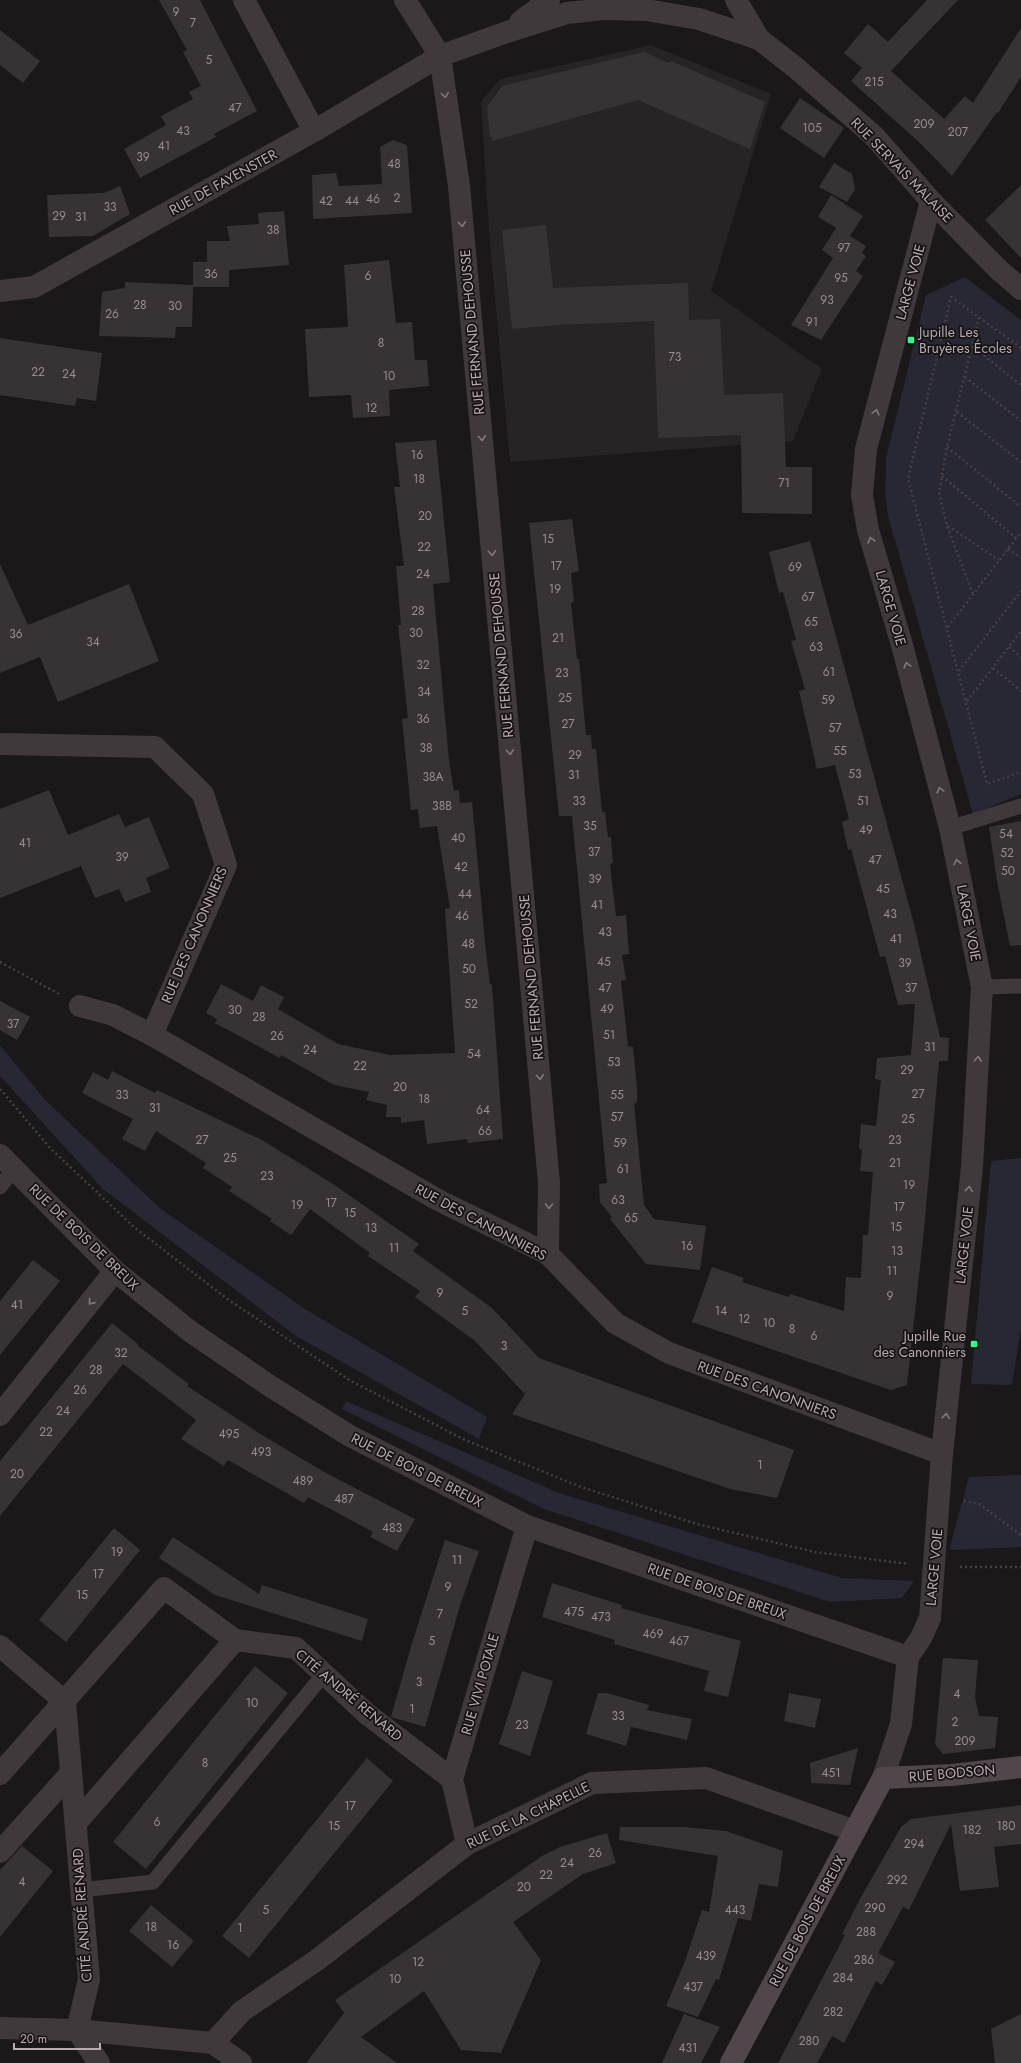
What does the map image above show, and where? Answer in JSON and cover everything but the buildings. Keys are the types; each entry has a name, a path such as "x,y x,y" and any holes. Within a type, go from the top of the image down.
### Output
{"street":[{"path":"244,0 314,131"},
{"path":"405,0 440,56"},
{"path":"507,32 549,0"},
{"name":"RUE SERVAIS MALAISE","path":"736,0 758,39 796,68 874,136 931,201 999,270 1021,289"},
{"name":"RUE DE FAYENSTER","path":"0,291 34,287 314,131 440,56 507,32 567,13 604,9 646,10 699,19 758,39"},
{"name":"RUE FERNAND DEHOUSSE","path":"440,56 460,193 549,1183 548,1254"},
{"name":"LARGE VOIE","path":"908,1657 921,1638 930,1618 942,1454 972,1167 982,987 950,828 902,645 868,530 862,495 866,449 931,201"},
{"name":"RUE DES CANONNIERS","path":"0,744 155,747 203,794 226,865 152,1035"},
{"name":"RUE DES CANONNIERS","path":"80,1006 113,1015 152,1035 438,1200 548,1254 615,1323 669,1353 942,1454"},
{"name":"RUE DE BOIS DE BREUX","path":"7,1162 115,1271 191,1332 270,1386 350,1436 527,1526 908,1657"},
{"path":"0,1415 115,1271"},
{"name":"RUE VIVI POTALE","path":"467,1844 452,1779 527,1526"},
{"name":"CITÉ ANDRÉ RENARD","path":"0,1774 164,1588 235,1640 296,1648 367,1714 452,1779"},
{"path":"76,1823 235,1640"},
{"path":"0,1646 65,1702"},
{"path":"883,1778 901,1724 908,1657"},
{"name":"CITÉ ANDRÉ RENARD","path":"65,1702 89,1979 77,2030"},
{"name":"RUE BODSON","path":"883,1778 952,1775 1021,1767"},
{"path":"0,1852 71,1773"},
{"name":"RUE DE LA CHAPELLE","path":"213,2043 242,2011 317,1960 467,1844 592,1783 706,1778 855,1830"},
{"name":"RUE DE BOIS DE BREUX","path":"731,2063 883,1778"},
{"path":"0,2028 77,2030 213,2043 241,2063"},
{"path":"77,2030 99,2063"}],"lane":[{"path":"950,828 1021,806"},
{"path":"982,987 1021,986"},
{"path":"0,1187 7,1162"},
{"path":"81,1890 153,1882 324,1674"}],"path":[{"path":"1021,348 951,297 908,480 948,627 987,784 1021,772"},
{"path":"973,594 947,526 939,493 947,447 957,412 979,317"},
{"path":"972,346 1021,385"},
{"path":"965,377 1021,421"},
{"path":"957,412 1021,462"},
{"path":"947,447 1021,507"},
{"path":"942,476 1016,538"},
{"path":"947,526 999,560"},
{"path":"948,627 1021,532"},
{"path":"1008,548 1021,558"},
{"path":"959,671 1021,591"},
{"path":"967,701 1021,631"},
{"path":"1009,647 1021,658"},
{"path":"993,668 1021,691"},
{"path":"0,962 80,1006"},
{"path":"0,1089 50,1148 135,1228 230,1301 351,1381 465,1440 588,1489 697,1524 815,1552 912,1564"},
{"path":"940,1497 979,1504 1021,1535"},
{"path":"954,1567 1021,1567"}],"shaded area":[{"path":"651,45 771,94 711,291 822,369 793,441 510,462 489,231 481,102 500,79"},
{"path":"965,277 1021,320 1021,794 973,814 888,516 885,496 886,458 926,295"},
{"path":"0,1045 45,1100 161,1209 305,1309 487,1417 479,1439 296,1336 103,1189 0,1076"},
{"path":"1021,1158 1021,1328 1012,1385 971,1384 991,1161"},
{"path":"346,1401 559,1493 842,1578 914,1581 902,1598 830,1602 544,1509 342,1409"},
{"path":"1021,1475 1021,1547 949,1550 969,1477"}],"place":[{"name":"Jupille Les Bruyères Écoles","path":"911,340"},
{"name":"Jupille Rue des Canonniers","path":"974,1344"}]}
